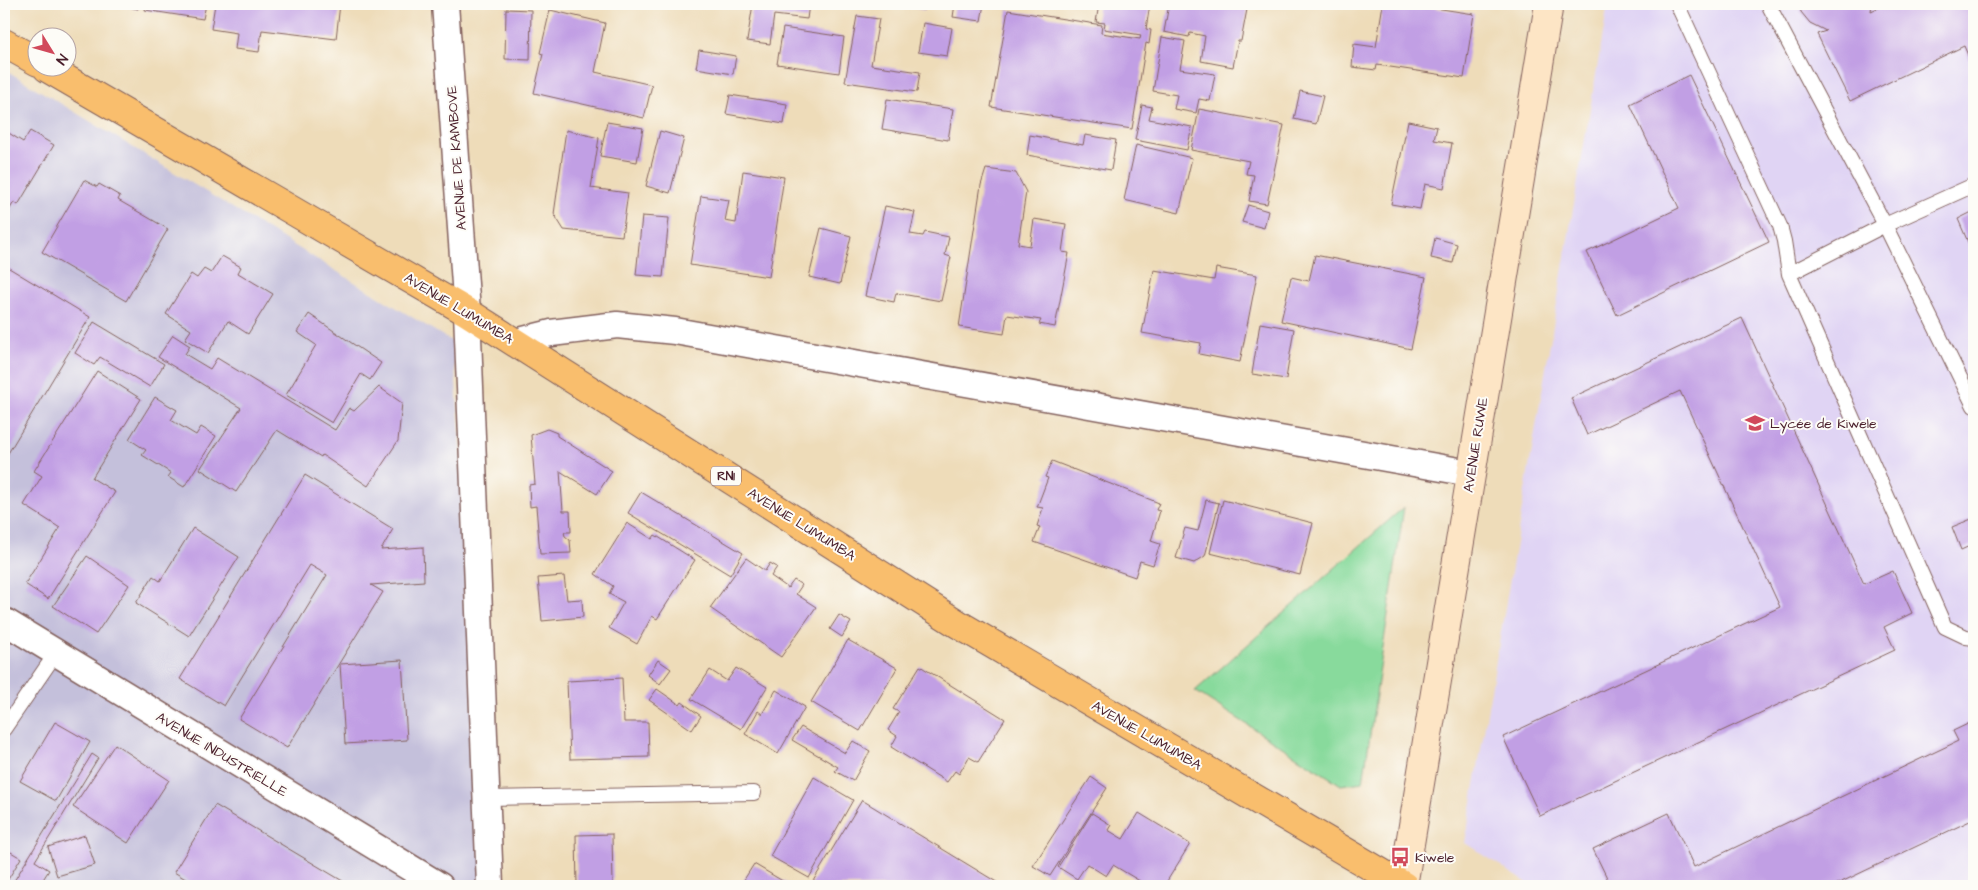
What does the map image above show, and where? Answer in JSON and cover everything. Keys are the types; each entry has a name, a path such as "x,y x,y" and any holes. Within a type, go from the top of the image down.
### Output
{"highway":[{"path":"4,42 28,56"},
{"name":"AVENUE LUMUMBA","path":"64,78 467,312 958,624 1403,886"}],"street":[{"name":"AVENUE DE KAMBOVE","path":"445,4 467,312 490,886"},
{"name":"AVENUE RUWE","path":"1403,886 1549,4"},
{"path":"515,342 551,333 617,326 675,331 1470,473"},
{"name":"AVENUE INDUSTRIELLE","path":"4,621 440,886"}],"lane":[{"path":"1678,4 1780,226 1789,274 1945,628 1966,637 1974,638"},
{"path":"1768,4 1885,225 1974,406"},
{"path":"1789,274 1885,225 1974,184"},
{"path":"4,729 56,653"},
{"path":"487,798 754,793"}],"shaded area":[{"name":"Lycée de Kiwele","path":"1608,4 1974,4 1974,886 1532,886 1465,843"},
{"path":"4,69 453,342 493,886 4,886"}],"green space":[{"path":"1404,507 1363,782 1341,785 1195,691"}],"building":[{"path":"115,4 139,4 138,9"},
{"path":"146,4 206,4 203,19 145,10"},
{"path":"215,4 340,4 336,39 262,30 259,52 235,49 237,33 211,29"},
{"path":"753,4 809,4 807,19 774,15 770,44 747,41"},
{"path":"894,4 925,4 924,10"},
{"path":"955,4 984,4 981,21 953,17"},
{"path":"1099,4 1150,4 1146,29 1151,30 1149,44 1146,43 1132,129 991,107 1008,10 1102,25 1101,33 1140,39 1141,35 1104,29 1105,23 1096,22"},
{"path":"1169,4 1248,4 1241,41 1238,41 1233,67 1201,61 1205,36 1190,33 1189,37 1164,32"},
{"path":"1383,4 1409,4 1474,14 1464,78 1377,65 1376,70 1352,67 1354,44 1376,47"},
{"path":"1799,4 1872,4 1871,11 1886,4 1974,4 1974,69 1964,46 1850,101 1817,34 1826,31 1810,23 1801,12"},
{"path":"506,9 531,10 530,60 505,59"},
{"path":"550,10 605,23 595,72 652,85 644,118 534,93 543,54 540,53"},
{"path":"857,16 879,19 871,65 920,72 917,92 845,82"},
{"path":"923,23 952,28 947,56 918,52"},
{"path":"783,28 844,37 839,73 777,64"},
{"path":"1162,37 1185,41 1180,69 1215,74 1210,101 1199,99 1196,113 1174,109 1177,95 1153,91"},
{"path":"699,50 736,56 733,74 696,68"},
{"path":"1689,75 1769,242 1617,315 1587,252 1679,208 1630,104"},
{"path":"1300,91 1323,96 1316,124 1294,119"},
{"path":"730,95 787,104 784,124 726,114"},
{"path":"887,99 953,109 948,140 882,129"},
{"path":"1142,105 1152,107 1149,119 1192,127 1187,150 1135,140"},
{"path":"1199,109 1284,125 1267,204 1249,201 1254,175 1246,174 1249,161 1191,150"},
{"path":"1408,121 1437,127 1434,140 1452,143 1444,188 1425,184 1420,209 1391,204"},
{"path":"607,122 643,128 637,162 600,156"},
{"path":"4,130 23,142 30,131 54,145 18,205 14,202 8,212 4,210"},
{"path":"566,130 599,138 591,188 628,193 622,236 564,230 554,214"},
{"path":"660,131 684,138 670,193 646,186"},
{"path":"1030,135 1083,145 1085,135 1116,140 1111,170 1027,155"},
{"path":"1136,145 1192,158 1179,213 1124,200"},
{"path":"986,169 1016,173 1026,192 1018,244 1030,246 1034,219 1066,224 1062,252 1069,253 1055,327 1039,324 1041,320 1007,315 1004,334 959,327 981,185"},
{"path":"743,171 784,177 769,277 690,265 701,196 729,200 725,221 736,223"},
{"path":"84,180 97,187 99,184 120,196 118,200 168,229 126,301 42,252"},
{"path":"1248,205 1268,211 1264,228 1242,222"},
{"path":"885,206 915,212 910,234 923,236 925,232 949,237 945,255 951,257 941,301 896,293 894,302 865,296"},
{"path":"1974,211 1974,256 1958,219"},
{"path":"642,216 669,218 663,277 636,275"},
{"path":"821,228 851,236 840,284 809,277"},
{"path":"1435,238 1457,244 1453,263 1431,258"},
{"path":"1315,255 1426,277 1411,349 1281,321 1291,277 1309,281"},
{"path":"222,256 241,267 238,273 273,294 248,334 228,321 208,353 185,339 191,330 166,314 191,274 197,278 204,269 211,273"},
{"path":"4,265 90,317 4,460"},
{"path":"1216,268 1257,275 1240,362 1199,354 1201,343 1142,333 1154,270 1214,280"},
{"path":"309,314 381,363 370,380 361,374 332,423 286,395 316,345 297,332"},
{"path":"1742,318 1864,584 1893,571 1912,613 1884,627 1895,650 1540,816 1503,737 1780,607 1680,391 1587,435 1571,398"},
{"path":"94,322 164,364 150,387 100,357 94,365 75,353"},
{"path":"1260,323 1294,329 1286,379 1252,374"},
{"path":"173,335 190,346 185,354 210,369 217,358 335,430 349,408 354,411 379,387 402,403 398,441 368,486 322,455 321,457 277,430 236,492 200,469 241,408 158,357"},
{"path":"97,371 141,399 92,478 115,492 48,599 25,584 60,528 24,505 42,476 34,471"},
{"path":"155,397 177,410 171,420 196,435 201,427 216,436 184,487 168,477 171,473 142,455 146,450 129,439"},
{"path":"547,429 557,433 557,436 612,471 597,494 560,471 563,511 570,511 571,532 564,532 565,536 570,540 571,553 540,554 536,506 530,507 529,485 535,484 531,435"},
{"path":"1052,461 1159,503 1156,510 1160,511 1151,541 1160,544 1153,565 1140,561 1135,577 1034,542 1040,527 1037,526 1043,508 1037,507 1048,478 1045,477"},
{"path":"305,475 393,529 381,550 423,547 424,581 371,585 383,592 287,748 239,719 327,575 310,565 224,706 180,679"},
{"path":"641,492 743,553 730,575 628,513"},
{"path":"1206,500 1219,503 1205,556 1194,563 1176,558 1185,528 1198,531"},
{"path":"1223,500 1313,523 1300,575 1210,553"},
{"path":"1974,518 1974,544 1961,550 1952,527"},
{"path":"627,523 652,539 655,535 695,560 657,619 652,616 637,644 609,628 624,602 609,594 613,586 595,574"},
{"path":"193,528 239,557 189,636 136,603 153,576 160,581"},
{"path":"87,556 129,585 96,634 53,606"},
{"path":"746,558 765,571 770,563 777,567 771,576 788,588 794,580 802,585 796,594 816,607 781,657 710,608"},
{"path":"564,576 567,600 582,599 583,617 542,621 538,578"},
{"path":"839,615 851,622 842,637 830,629"},
{"path":"848,640 897,668 860,731 811,702"},
{"path":"402,660 407,740 345,744 340,664"},
{"path":"658,660 671,669 660,684 648,675"},
{"path":"920,666 1005,719 978,762 969,757 959,774 955,771 947,782 891,747 897,736 888,730 899,712 893,709"},
{"path":"736,668 767,687 741,729 691,699 710,670 727,681"},
{"path":"622,678 624,722 648,722 649,757 570,759 567,681"},
{"path":"657,689 680,705 682,702 701,716 692,730 649,700"},
{"path":"776,690 805,707 778,754 745,734 758,711 762,714"},
{"path":"1974,721 1974,819 1833,886 1611,886 1593,849 1669,813 1694,867 1958,741 1953,731"},
{"path":"55,722 90,742 56,801 20,781"},
{"path":"801,727 845,753 853,741 870,751 853,781 835,771 838,767 792,740"},
{"path":"115,744 169,780 128,843 73,807"},
{"path":"92,754 98,758 35,861 49,870 39,886 11,886"},
{"path":"814,777 853,800 809,878 770,856"},
{"path":"1091,777 1107,788 1050,876 1033,866"},
{"path":"862,800 1003,886 810,886"},
{"path":"215,805 351,886 197,886 174,872"},
{"path":"1092,813 1111,825 1108,830 1123,839 1139,813 1190,844 1164,886 1148,886 1113,865 1106,876 1087,864 1077,879 1058,867"},
{"path":"612,834 613,886 577,886 576,835"},
{"path":"85,835 95,865 57,876 48,847"},
{"path":"4,848 21,858 4,886"},
{"path":"754,864 791,886 740,886"}],"place":[{"name":"Lycée de Kiwele","path":"1755,423"},
{"name":"Kiwele","path":"1400,857"}]}
